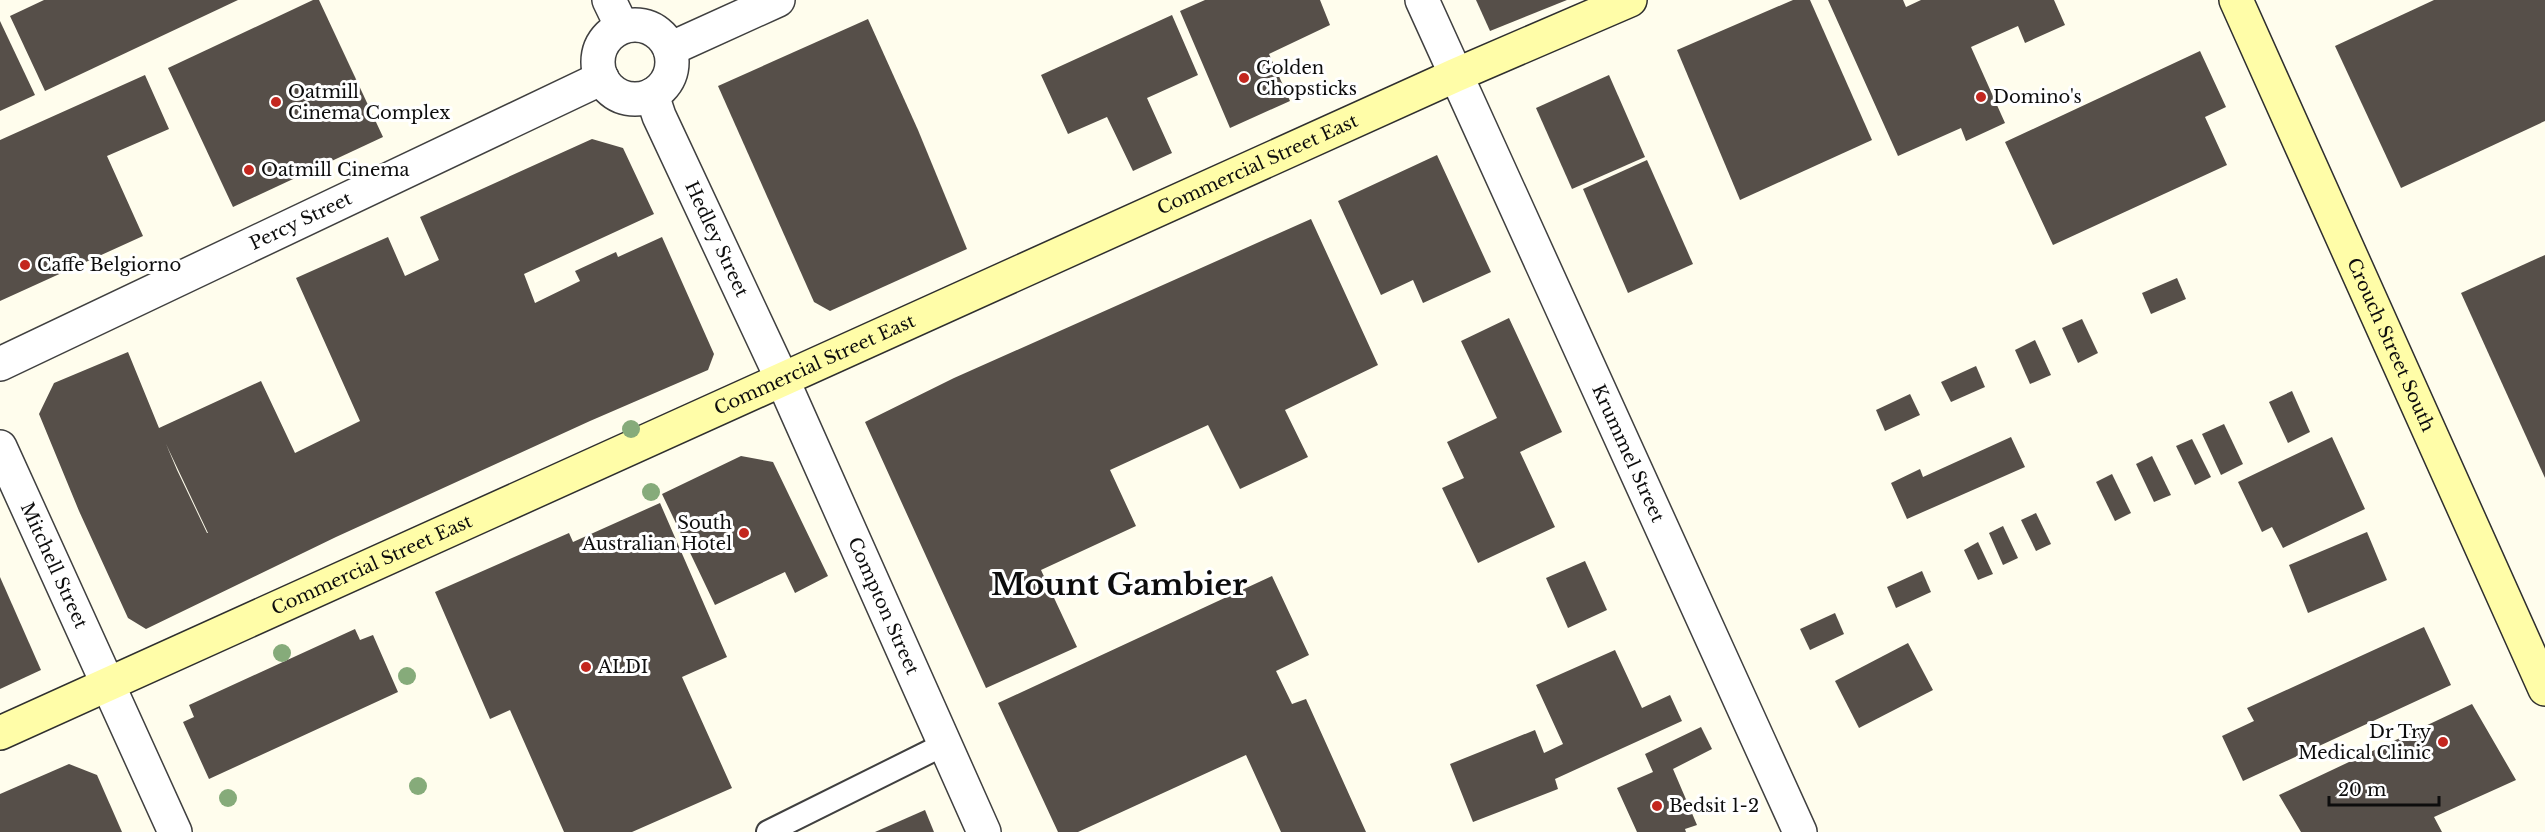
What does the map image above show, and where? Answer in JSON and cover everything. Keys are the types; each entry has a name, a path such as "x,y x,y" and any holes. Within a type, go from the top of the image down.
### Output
{"street":[{"path":"670,49 778,0"},
{"name":"Krummel Street","path":"1422,0 1800,832"},
{"name":"Commercial Street East","path":"0,733 1456,75 1630,0"},
{"name":"Crouch Street South","path":"2236,0 2545,689"},
{"path":"615,14 633,25 656,30 670,49 672,59 667,80 652,95 640,99 618,95 608,88 602,78 598,67 598,54 603,43 611,34 615,14"},
{"name":"Percy Street","path":"0,365 602,78"},
{"name":"Hedley Street","path":"652,95 659,116 783,381"},
{"path":"0,365 3,385 0,392"},
{"name":"Compton Street","path":"783,381 984,832"},
{"name":"Mitchell Street","path":"0,447 175,832"}],"lane":[{"path":"768,832 945,744"}],"building":[{"path":"44,0 238,0 45,91 10,16"},
{"name":"Oatmill Cinema Complex","path":"313,0 319,0 383,137 233,207 168,68"},
{"name":"Golden Chopsticks","path":"1205,0 1320,0 1330,25 1269,54 1290,101 1230,128 1180,11"},
{"path":"1476,0 1567,0 1490,31"},
{"path":"1793,0 1810,0 1872,140 1740,200 1677,50"},
{"path":"1828,0 1903,0 1906,7 1921,0 2054,0 2065,25 2025,43 2018,26 1971,47 2005,123 1966,141 1961,128 1898,156"},
{"path":"2434,0 2545,0 2545,121 2401,188 2335,46"},
{"path":"1172,15 1198,75 1147,98 1172,153 1133,171 1107,117 1068,134 1041,75"},
{"path":"868,19 918,130 967,249 830,311 814,302 718,86"},
{"path":"0,21 35,95 0,111"},
{"path":"2200,51 2226,107 2205,117 2227,165 2053,245 2005,142"},
{"path":"145,75 169,129 107,156 143,236 0,301 0,140"},
{"path":"1609,75 1645,157 1572,189 1536,108"},
{"path":"592,139 623,148 654,214 524,274 535,303 580,281 575,271 616,252 618,257 662,237 714,354 708,370 590,421 336,537 146,629 128,618 79,511 39,414 54,383 128,352 159,428 261,381 295,453 360,421 296,278 388,237 405,276 439,260 420,217","holes":["166,444 208,533 177,470"]},
{"path":"1437,155 1491,272 1423,303 1413,280 1381,295 1338,201"},
{"path":"1647,160 1693,264 1628,293 1583,189"},
{"path":"1311,219 1378,365 1285,410 1308,457 1240,489 1208,425 1110,470 1136,526 1041,570 1077,647 986,688 865,422 954,378"},
{"path":"2545,255 2545,478 2461,293"},
{"path":"2177,278 2186,299 2151,314 2142,293"},
{"path":"1509,318 1562,432 1520,452 1555,527 1478,563 1442,488 1464,478 1447,442 1497,418 1461,341"},
{"path":"2082,319 2098,353 2078,363 2062,328"},
{"path":"2035,340 2051,375 2030,384 2015,350"},
{"path":"1976,366 1985,387 1951,402 1941,382"},
{"path":"2292,391 2310,432 2288,443 2269,402"},
{"path":"1910,394 1920,415 1885,431 1876,410"},
{"path":"2224,424 2243,464 2221,475 2202,434"},
{"path":"2011,437 2025,467 1907,519 1891,483 1920,469 1923,477"},
{"path":"2332,437 2365,509 2283,548 2272,527 2262,532 2238,482"},
{"path":"2192,439 2211,477 2195,485 2176,446"},
{"name":"South Australian Hotel","path":"741,456 773,462 828,576 795,593 785,572 715,605 662,494"},
{"path":"2152,456 2171,495 2154,502 2136,464"},
{"path":"2112,474 2131,513 2115,521 2096,482"},
{"name":"ALDI","path":"660,503 727,657 682,677 732,788 632,832 564,832 510,710 490,719 435,592 569,533 573,542"},
{"path":"2036,513 2051,544 2036,551 2021,520"},
{"path":"2003,526 2018,558 2003,565 1989,533"},
{"path":"2367,532 2387,580 2308,613 2289,565"},
{"path":"1978,542 1993,574 1978,580 1964,550"},
{"path":"1585,561 1607,610 1568,628 1546,578"},
{"path":"1922,571 1931,592 1896,608 1887,587"},
{"path":"1272,576 1309,655 1276,671 1292,704 1306,699 1366,832 1281,832 1246,755 1078,832 1058,832 998,703"},
{"path":"0,577 41,670 0,689"},
{"path":"1835,613 1844,634 1810,650 1800,629"},
{"path":"2424,627 2451,685 2243,781 2222,736 2254,721 2247,708"},
{"path":"355,629 360,640 373,635 398,692 209,779 183,722 194,717 189,705"},
{"path":"1908,643 1933,690 1859,728 1835,681"},
{"path":"1615,650 1642,708 1670,695 1682,721 1555,779 1558,789 1473,822 1450,764 1535,730 1544,753 1563,744 1536,685"},
{"name":"Dr Try Medical Clinic","path":"2472,704 2516,780 2434,817 2442,832 2301,832 2279,795"},
{"name":"Bedsit 1-2","path":"1701,727 1712,749 1673,769 1697,825 1685,829 1686,832 1637,832 1617,788 1653,772 1645,754"},
{"path":"69,764 97,775 122,832 0,832 0,794"},
{"path":"925,810 934,832 875,832"}],"place":[{"name":"Golden Chopsticks","path":"1244,78"},
{"name":"Domino's","path":"1981,97"},
{"name":"Oatmill Cinema Complex","path":"276,102"},
{"name":"Oatmill Cinema","path":"249,170"},
{"name":"Caffe Belgiorno","path":"25,265"},
{"name":"South Australian Hotel","path":"744,533"},
{"name":"ALDI","path":"586,667"},
{"name":"Dr Try Medical Clinic","path":"2443,742"},
{"name":"Bedsit 1-2","path":"1657,806"}],"district":[{"name":"Mount Gambier","path":"1119,584"}]}
